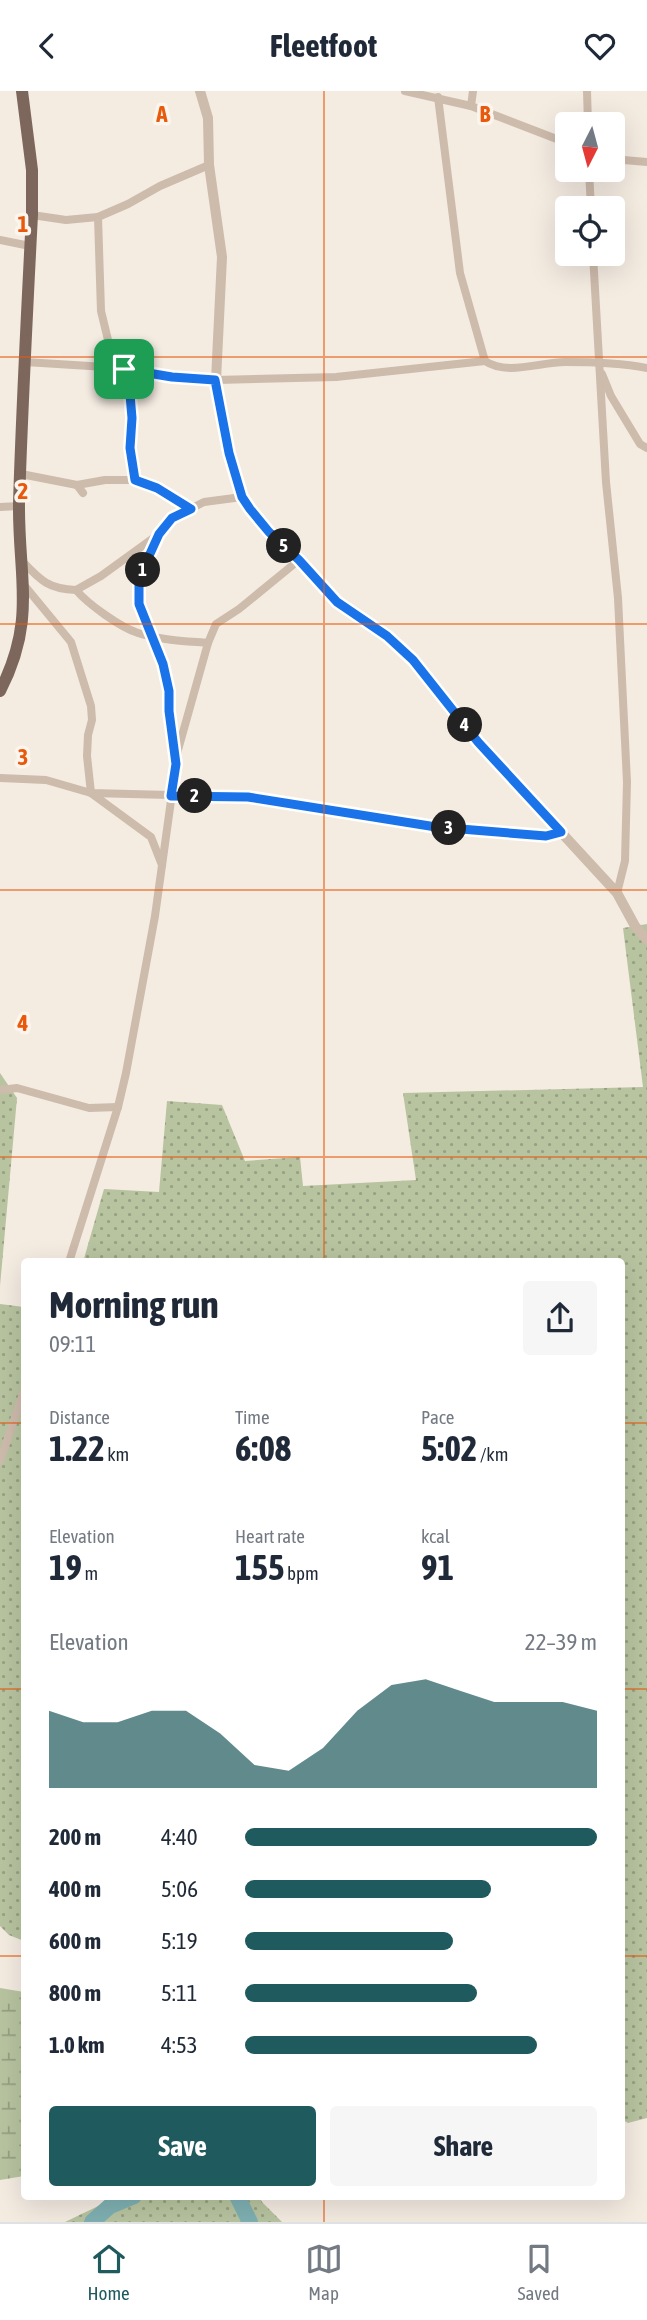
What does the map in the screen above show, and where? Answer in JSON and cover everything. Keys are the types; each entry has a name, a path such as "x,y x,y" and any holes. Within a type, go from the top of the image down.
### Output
{"main road":[{"path":"0,691 18,648 23,620 24,585 19,506 32,170 22,91"}],"street":[{"path":"200,91 208,118 209,165 222,257 215,380 229,453 242,497 269,532 337,602 387,636 413,660 478,742 617,893 635,926 647,940"},
{"path":"405,91 471,106 555,138"},
{"path":"471,106 473,91"},
{"path":"587,91 588,112"},
{"path":"438,97 460,273 485,361"},
{"path":"625,160 647,162"},
{"path":"32,215 66,220 98,217 128,204 160,185 209,165"},
{"path":"98,217 102,311 109,344 129,383 132,418 130,448 135,480"},
{"path":"0,240 30,246"},
{"path":"594,266 609,520 618,598 627,782 625,861 617,893"},
{"path":"25,362 124,369 172,377 215,380 336,377 485,361 494,367 509,368 565,362 647,368"},
{"path":"598,364 611,396 640,444 647,448"},
{"path":"21,474 80,489 105,480 135,480 157,488 191,509"},
{"path":"176,764 169,691 163,664 139,604 139,578 159,534 172,518 204,502 242,497"},
{"path":"0,507 19,506"},
{"path":"23,562 42,582 58,590 76,590 101,576 159,534"},
{"path":"70,1258 118,1107 155,916 176,764 208,643 216,624 239,609 299,560"},
{"path":"24,585 71,642 91,706 92,720 87,756 91,793 151,837 163,866"},
{"path":"76,590 87,603 137,633 178,641 208,643"},
{"path":"0,778 46,780 91,793 248,797 436,827 546,836 561,832"},
{"path":"0,1090 17,1088 89,1108 118,1107"},
{"path":"0,1461 21,1400"}],"green space":[{"path":"647,924 647,2118 628,2123 625,2121 625,1258 84,1258 104,1189 159,1192 167,1101 222,1105 245,1161 300,1157 303,1186 416,1180 403,1093 643,1087 623,928"},
{"path":"0,1073 17,1098 0,1286"},
{"path":"0,1304 21,1307 21,1940 9,1935 0,1926"},
{"path":"0,1988 21,1992 21,2176 0,2180"},
{"path":"111,2200 261,2200 282,2222 65,2222"}],"waterway":[{"path":"92,2222 110,2206 124,2200"},
{"path":"239,2200 250,2222"}],"route":[{"path":"124,369 138,369 172,377 215,380 229,453 242,497 250,509 337,602 387,636 413,660 478,742 561,832 546,836 436,827 248,797 171,796 176,764 169,691 163,664 139,604 139,578 159,534 172,518 191,509 157,488 135,480 130,448 132,418 129,383 124,369"}]}
